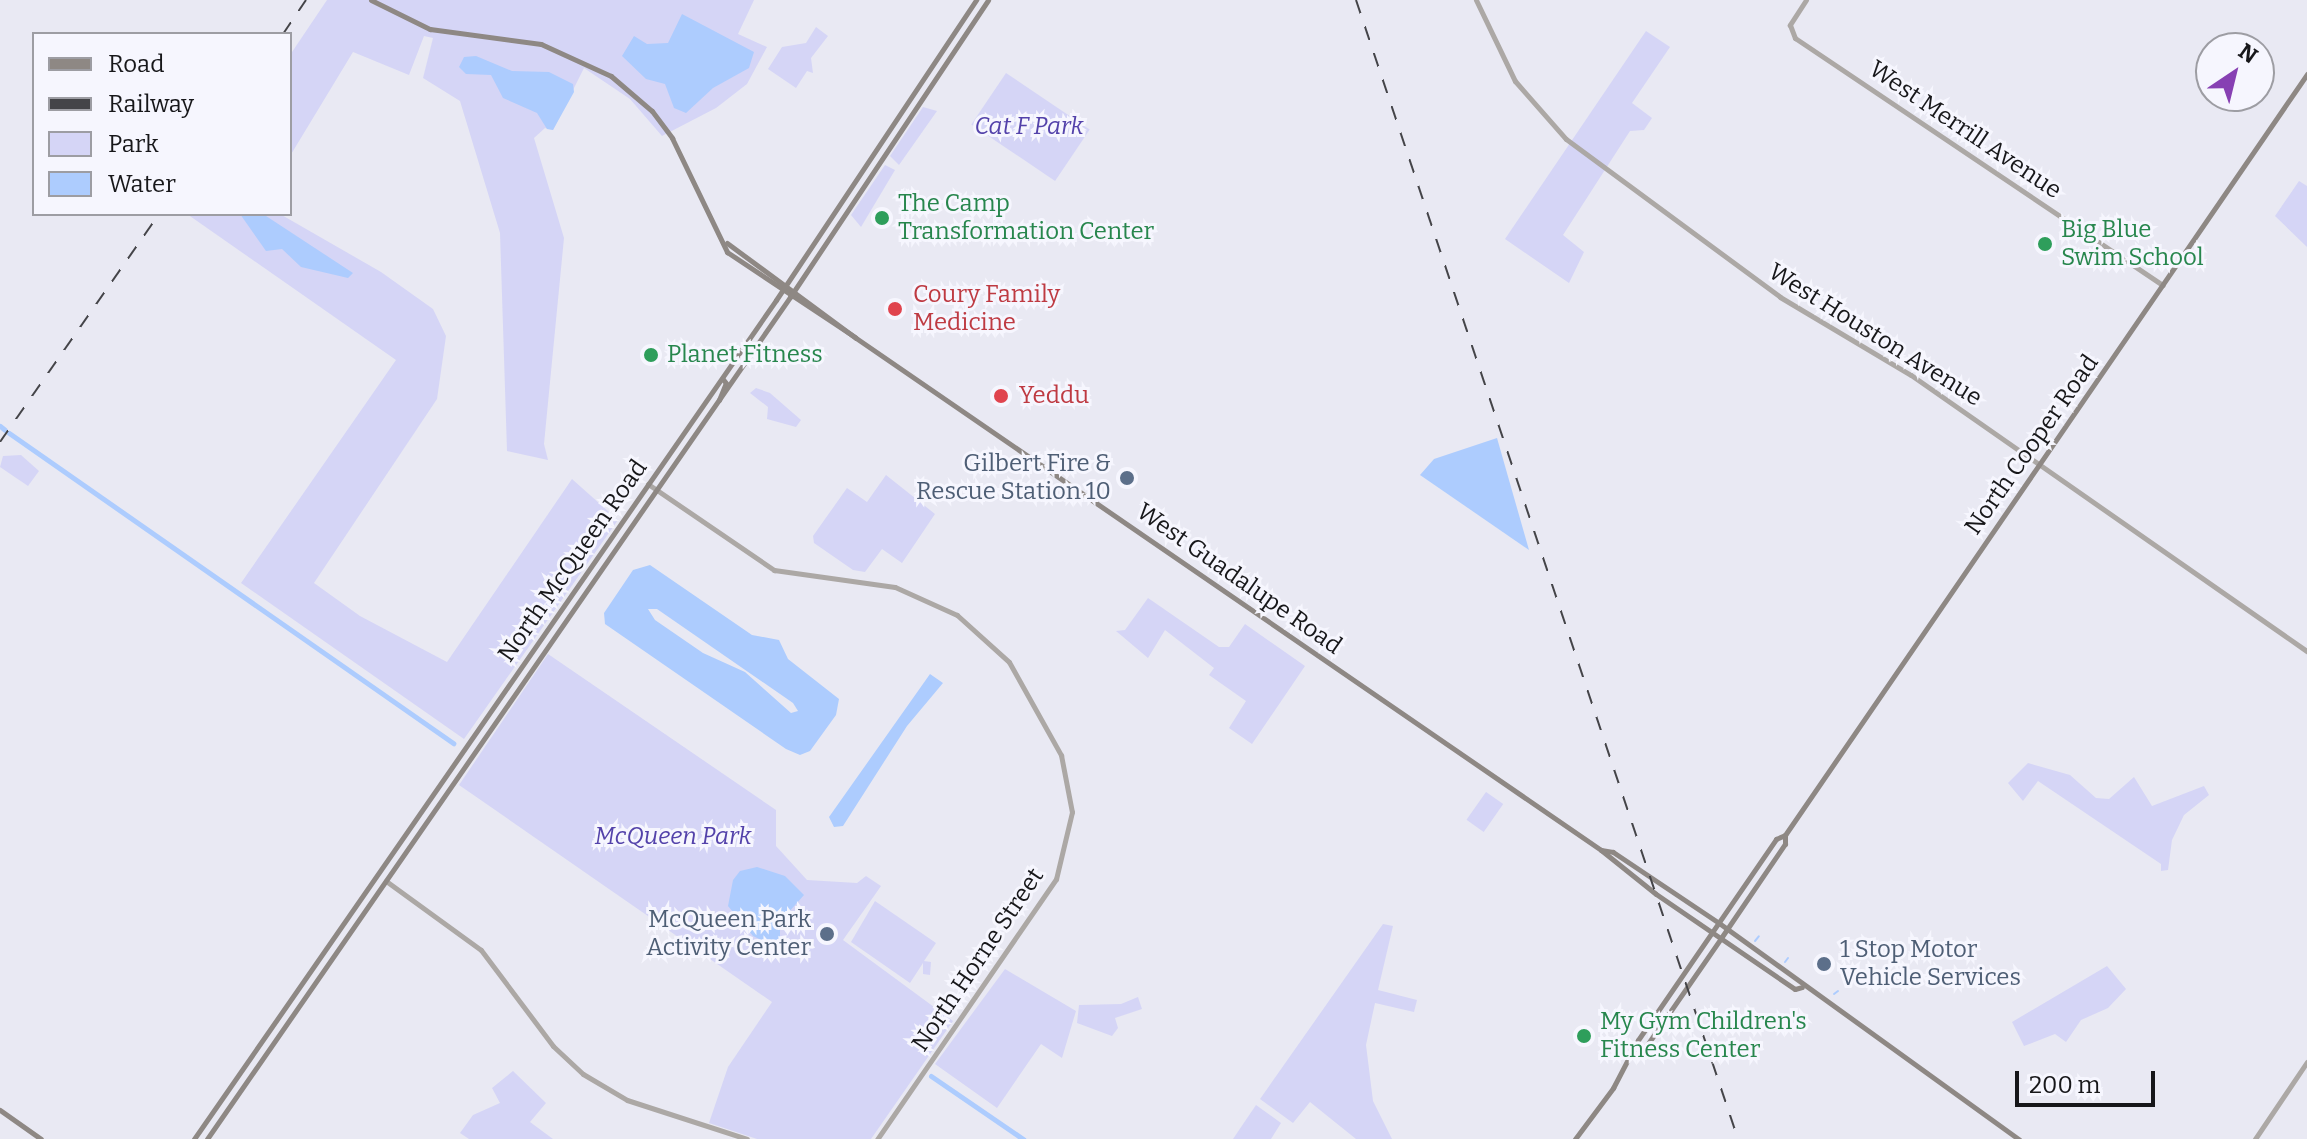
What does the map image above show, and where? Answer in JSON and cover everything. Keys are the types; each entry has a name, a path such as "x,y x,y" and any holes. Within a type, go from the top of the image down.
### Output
{"main road":[{"name":"West Guadalupe Road","path":"371,0 430,29 541,44 611,76 652,111 672,138 732,256 784,288 795,291 856,338"},
{"name":"North McQueen Road","path":"194,1139 784,288 976,0"},
{"name":"North McQueen Road","path":"207,1139 795,291 988,0"},
{"name":"North Cooper Road","path":"1575,1139 1712,932 1776,839 1785,835 2307,74"},
{"path":"860,175 868,181"},
{"name":"West Guadalupe Road","path":"784,288 790,297 856,338 1601,850 1795,989 1802,987"},
{"path":"719,401 726,383 722,378"},
{"path":"526,660 535,666"},
{"path":"463,747 472,753"},
{"name":"North Cooper Road","path":"1634,1054 1647,1045 1727,930 1785,844 1785,835"},
{"name":"West Guadalupe Road","path":"1601,850 1613,852 1719,923 1799,979 1802,987 2019,1139"},
{"path":"224,1095 233,1101"},
{"path":"0,1110 41,1139"}],"street":[{"name":"West Houston Avenue","path":"1476,0 1513,79 1566,139 1780,297 1903,370 2307,651"},
{"name":"West Merrill Avenue","path":"1806,0 1790,30 2163,285"},
{"name":"North Horne Street","path":"648,484 774,570 895,587 969,623 998,649 1027,690 1061,755 1069,788 1069,838 1056,879 877,1139"},
{"path":"386,881 472,941 553,1046 583,1074 627,1100 747,1139"},
{"path":"2255,1139 2307,1062"}],"green space":[{"path":"327,0 754,0 738,34 767,47 747,84 716,108 662,136 630,99 584,68 553,130 545,128 534,138 564,238 544,444 548,460 507,451 500,233 460,101 423,78 433,38 424,36 409,75 353,52 292,153 292,52"},
{"path":"816,27 828,36 811,58 813,73 807,71 796,88 768,69 782,47 806,43"},
{"path":"1646,31 1670,47 1632,103 1652,118 1644,130 1630,131 1563,235 1584,252 1569,283 1505,239"},
{"name":"Cat F Park","path":"1006,73 1090,129 1055,181 971,124"},
{"path":"923,107 937,111 899,165 890,156"},
{"path":"885,165 895,170 861,227 851,215"},
{"path":"2299,181 2307,186 2307,247 2275,216"},
{"path":"190,216 283,216 381,272 433,309 446,336 437,399 314,583 360,616 447,662 572,479 618,520 464,739 241,583 396,360"},
{"path":"756,388 770,393 801,420 796,427 767,419 768,407 750,393"},
{"path":"21,455 39,471 28,486 0,467 3,456"},
{"path":"886,475 935,514 902,563 882,549 865,572 853,570 814,543 813,536 847,488 867,502"},
{"path":"1148,598 1219,647 1229,647 1245,624 1305,666 1252,744 1229,728 1246,701 1209,675 1214,668 1165,630 1148,658 1116,631 1125,630"},
{"name":"McQueen Park","path":"548,654 776,810 776,846 807,880 857,883 866,876 881,886 843,940 953,1021 871,1139 757,1139 709,1123 728,1067 772,1002 459,785"},
{"path":"2028,763 2070,775 2096,798 2109,799 2134,777 2152,806 2204,786 2209,795 2184,815 2172,840 2168,870 2161,871 2161,864 2038,781 2023,801 2008,783"},
{"path":"1486,792 1503,804 1484,832 1466,820"},
{"path":"875,901 936,943 924,961 931,962 930,975 923,974 923,963 910,983 851,942"},
{"path":"1383,924 1393,926 1378,990 1417,1000 1414,1012 1375,1003 1366,1045 1373,1101 1392,1139 1356,1139 1310,1102 1293,1123 1260,1099"},
{"path":"2107,966 2126,989 2108,1008 2081,1020 2066,1042 2055,1034 2024,1046 2012,1022"},
{"path":"1005,969 1076,1011 1062,1058 1041,1044 997,1108 935,1064"},
{"path":"1138,997 1142,1009 1115,1018 1118,1028 1112,1036 1077,1023 1079,1005 1121,1004"},
{"path":"513,1071 546,1103 530,1122 553,1139 469,1139 460,1133 473,1115 500,1103 492,1088"},
{"path":"1256,1105 1281,1123 1271,1139 1233,1139"}],"water":[{"path":"682,14 754,52 749,68 713,88 686,113 674,108 665,84 646,79 622,56 634,36 647,44 668,43"},
{"path":"476,56 512,71 549,72 573,84 574,92 553,130 547,129 537,113 503,98 491,75 466,74 459,67 464,57"},
{"path":"241,216 266,216 353,273 348,278 301,267 282,249 266,251"},
{"path":"1497,438 1529,550 1420,475 1434,459"},
{"path":"650,565 752,635 779,640 788,659 839,699 836,715 810,751 800,755 786,749 605,624 604,613 633,570","holes":["648,609 657,609 793,703 798,711 791,713 745,672 703,653 655,620"]},
{"path":"930,674 943,683 907,726 843,826 834,827 829,817"},
{"path":"757,867 785,876 804,895 780,922 780,938 770,944 753,936 728,906 733,880 740,871"}],"waterway":[{"path":"0,426 5,430"},
{"path":"9,433 453,743"},
{"path":"1755,941 1759,936"},
{"path":"1785,962 1788,958"},
{"path":"1834,994 1838,991"},
{"path":"931,1076 1023,1139"}],"railway":[{"path":"284,32 306,0"},
{"path":"1356,0 1738,1139"},
{"path":"0,442 158,216"}],"place":[{"name":"The Camp Transformation Center","path":"882,218"},
{"name":"Big Blue Swim School","path":"2045,244"},
{"name":"Coury Family Medicine","path":"895,309"},
{"name":"Planet Fitness","path":"651,355"},
{"name":"Yeddu","path":"1001,396"},
{"name":"Gilbert Fire & Rescue Station 10","path":"1127,478"},
{"name":"McQueen Park Activity Center","path":"827,934"},
{"name":"1 Stop Motor Vehicle Services","path":"1824,964"},
{"name":"My Gym Children's Fitness Center","path":"1584,1036"}]}
